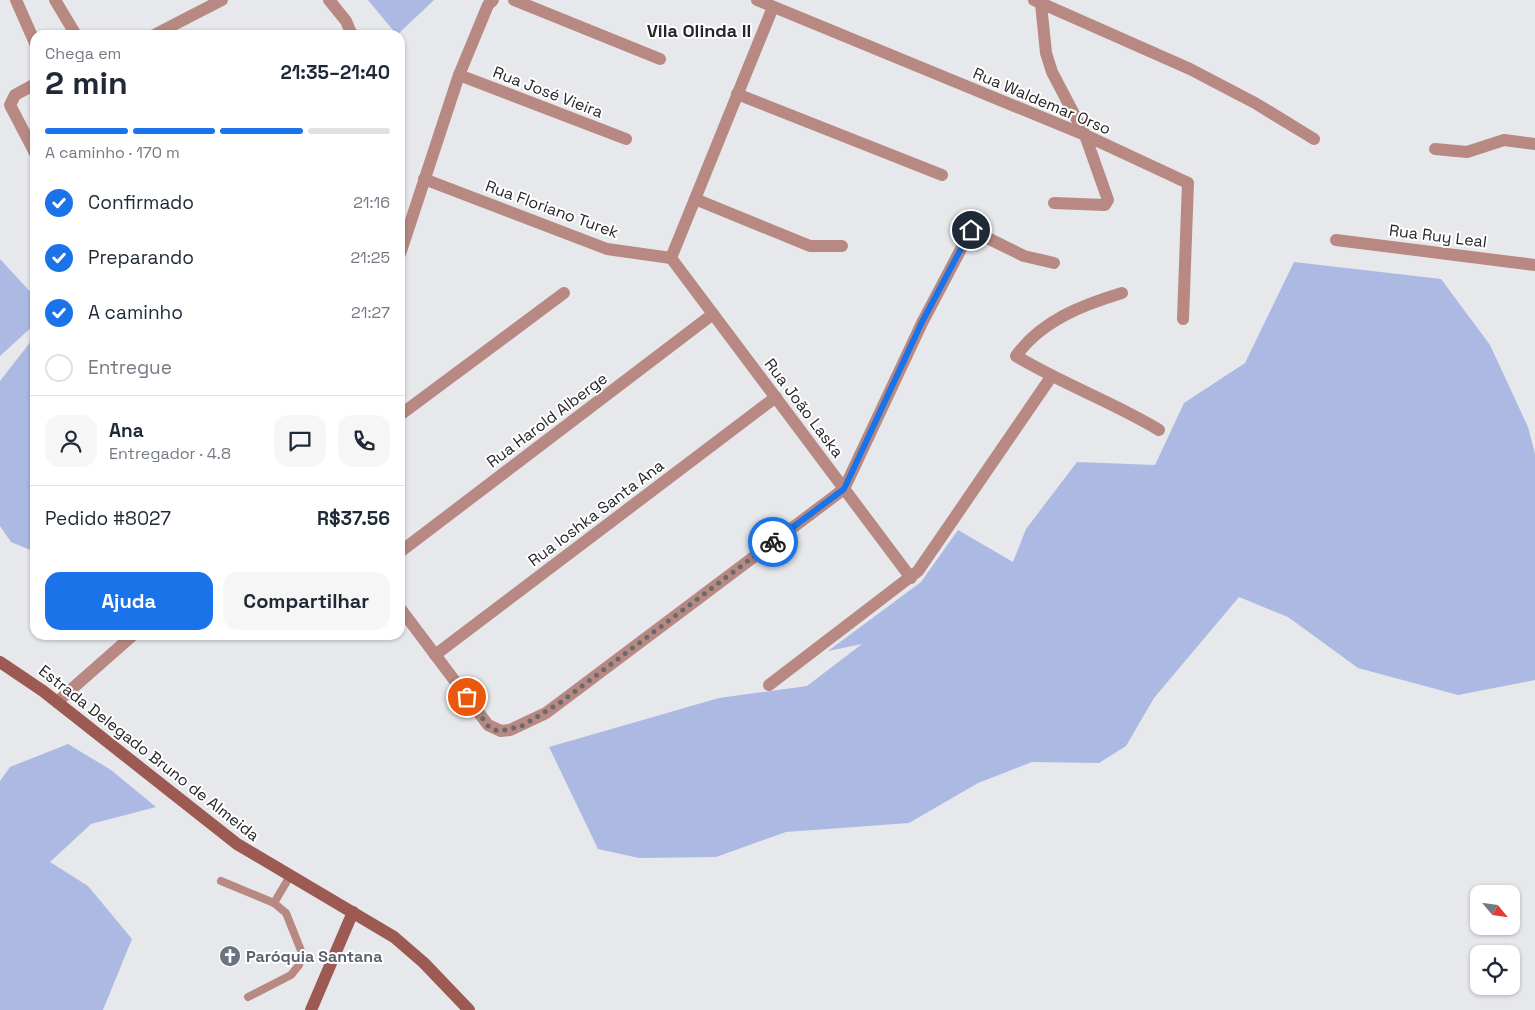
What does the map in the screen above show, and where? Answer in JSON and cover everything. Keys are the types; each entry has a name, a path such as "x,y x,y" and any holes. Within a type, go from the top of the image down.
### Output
{"main road":[{"name":"Estrada Delegado Bruno de Almeida","path":"0,662 26,678 224,835 353,912 410,950 469,1010"},
{"path":"311,1010 353,912"}],"street":[{"path":"16,0 30,32"},
{"path":"55,0 73,30"},
{"path":"164,30 222,0"},
{"path":"330,0 346,30"},
{"path":"405,238 459,76 488,5 493,0"},
{"path":"514,0 660,59"},
{"name":"Rua Waldemar Orso","path":"757,0 1085,135 1188,183 1183,319"},
{"path":"1038,2 1046,53 1052,72 1085,135 1108,203 1105,205 1054,203"},
{"path":"1038,2 1197,72 1255,103 1314,139"},
{"path":"671,258 772,6"},
{"name":"Rua José Vieira","path":"459,76 626,139"},
{"path":"30,87 15,95 10,105 30,143"},
{"path":"737,94 942,176"},
{"path":"1435,149 1467,152 1504,140 1535,144"},
{"name":"Rua Floriano Turek","path":"424,179 608,249 671,258"},
{"path":"695,199 810,246 842,246"},
{"path":"405,615 488,726 501,731 522,726 561,702 844,489 922,322 971,230 1024,256 1054,263"},
{"name":"Rua Ruy Leal","path":"1336,240 1535,265"},
{"name":"Rua João Laska","path":"671,258 911,578"},
{"path":"405,411 564,293"},
{"path":"1122,293 1060,317 1043,328 1023,346 1016,356 1051,377 1127,411 1159,430"},
{"name":"Rua Harold Alberge","path":"405,548 713,314"},
{"path":"769,685 911,578 923,565 1051,377"},
{"name":"Rua Ioshka Santa Ana","path":"435,655 776,397"},
{"path":"57,702 127,640"}],"lane":[{"path":"274,903 290,876"},
{"path":"221,881 274,903 286,913 302,953 299,965 291,975 248,997"}],"shaded area":[{"path":"368,0 434,0 402,30 393,30"},
{"path":"0,259 30,292 30,329 0,356"},
{"path":"1294,262 1441,279 1490,345 1528,427 1535,454 1535,680 1458,695 1358,668 1288,617 1239,597 1154,698 1126,746 1099,763 1032,762 978,783 909,823 786,832 716,857 639,858 598,849 549,747 719,698 807,686 862,644 828,651 921,582 958,530 1013,562 1026,529 1077,462 1155,465 1184,403 1245,363"},
{"path":"30,342 30,550 11,542 0,526 0,381"},
{"path":"68,744 111,770 156,807 91,824 50,862 88,886 132,939 103,1010 0,1010 0,781 10,767"}],"way so far":[{"path":"467,697 488,726 494,730 510,730 522,726 546,713 773,542"}],"place":[{"name":"Paróquia Santana","path":"230,956"}],"district":[{"name":"Vila Olinda II","path":"699,30"}],"route":[{"path":"773,542 844,489 922,322 971,230"}]}
